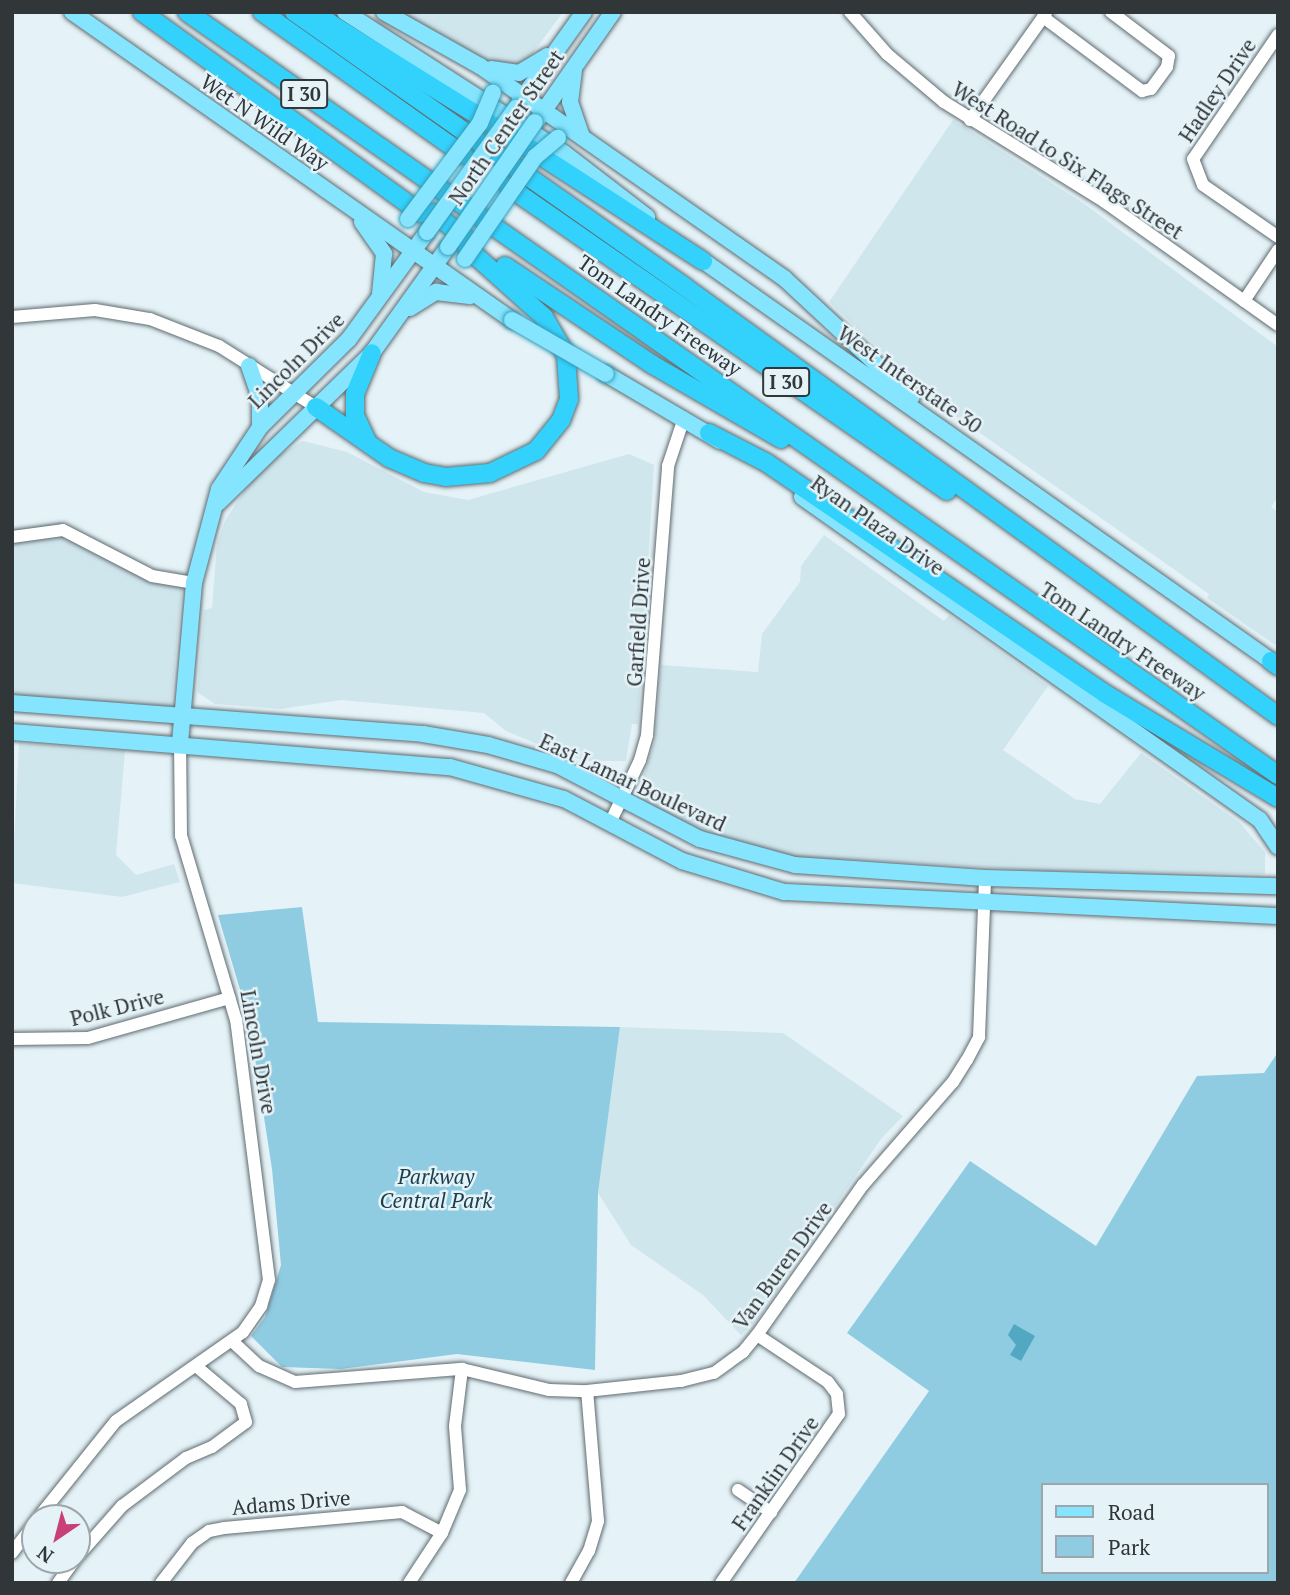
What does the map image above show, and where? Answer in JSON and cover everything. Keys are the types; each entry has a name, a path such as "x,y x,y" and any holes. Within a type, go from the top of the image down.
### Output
{"highway":[{"path":"142,12 347,158 462,246 653,365 855,482"},
{"name":"Tom Landry Freeway","path":"187,12 855,482 1278,775"},
{"name":"I 30","path":"262,12 855,431 1023,543 1069,565"},
{"name":"Tom Landry Freeway","path":"294,12 1278,716"},
{"path":"313,12 703,261"},
{"path":"316,407 369,444 424,473 470,477 520,461 536,451 561,419 570,376 553,327 462,246"},
{"path":"369,444 355,415 355,394 372,352"},
{"path":"709,433 767,464 889,543 1053,660 1278,798"}],"main road":[{"name":"Wet N Wild Way","path":"72,12 434,266"},
{"path":"345,12 533,119 583,139 785,279 941,426"},
{"path":"384,12 485,69 520,102 533,119"},
{"name":"North Center Street","path":"414,251 424,218 520,102 583,12"},
{"name":"North Center Street","path":"434,266 462,246 533,119 574,68 613,12"},
{"path":"485,69 519,73 560,46"},
{"path":"574,68 570,102 583,139"},
{"path":"368,219 396,224 424,218 480,122 493,93 485,69"},
{"name":"West Interstate 30","path":"533,119 703,261 1276,664"},
{"path":"479,298 464,276 462,246 535,157 558,138 583,139"},
{"path":"347,205 384,254 378,303"},
{"name":"Lincoln Drive","path":"180,743 194,583 203,538 226,475 260,427 378,303 414,251"},
{"name":"Lincoln Drive","path":"218,503 372,352 434,266"},
{"name":"Ryan Plaza Drive","path":"434,266 512,320 709,433 1249,812 1278,846"},
{"path":"399,316 436,292 458,292 479,298"},
{"path":"249,366 258,391 260,427"},
{"name":"East Lamar Boulevard","path":"12,703 460,739 556,765 622,797 682,831 755,857 838,870 985,878 1278,886"},
{"path":"12,732 180,743 450,767 548,793 682,861 784,892 985,905 1278,916"}],"street":[{"name":"West Road to Six Flags Street","path":"850,12 916,82 970,120 1105,202 1278,325"},
{"path":"970,120 1045,15 1142,91 1150,89 1167,67 1168,56 1111,12"},
{"name":"Hadley Drive","path":"1278,35 1195,151 1194,169 1203,185 1278,237"},
{"path":"1244,301 1278,250"},
{"path":"12,317 94,310 150,318 189,332 316,407"},
{"name":"Garfield Drive","path":"610,824 644,749 649,722 668,466 684,418"},
{"path":"12,537 63,530 152,576 194,583"},
{"name":"Lincoln Drive","path":"49,1504 116,1421 197,1367 232,1341 251,1322 269,1280 245,1074 229,998 185,858 179,809 180,743"},
{"name":"Van Buren Drive","path":"232,1341 259,1366 295,1382 461,1369 549,1390 587,1391 681,1381 714,1373 743,1352 757,1335 863,1185 953,1082 979,1037 985,878"},
{"name":"Polk Drive","path":"12,1039 56,1042 88,1038 229,998"},
{"name":"Franklin Drive","path":"721,1583 833,1426 840,1405 828,1382 757,1335"},
{"path":"91,1541 122,1506 186,1458 212,1447 246,1422 242,1404 197,1367"},
{"path":"409,1583 442,1533 460,1490 454,1426 461,1369"},
{"path":"570,1583 589,1551 598,1521 587,1391"},
{"path":"738,1490 771,1512"},
{"name":"Adams Drive","path":"161,1583 192,1543 209,1531 224,1528 402,1511 442,1533"}],"shaded area":[{"path":"388,12 563,12 527,61 510,67 491,67"},
{"path":"953,120 1083,203 1278,347 1278,497 1271,507 1278,512 1278,647 1207,598 1209,594 940,405 829,302"},
{"path":"303,441 347,452 424,492 468,500 629,454 654,465 638,724 632,724 626,761 586,761 556,752 506,731 484,713 341,700 281,709 215,704 197,692 204,610 212,608 217,544 225,521 248,485 276,457"},
{"path":"60,522 156,571 183,576 171,708 12,698 12,530"},
{"path":"824,535 944,621 949,615 1048,686 1003,750 1075,799 1100,804 1141,753 1239,822 1265,852 1265,874 1050,871 844,859 843,867 781,859 715,839 636,799 655,741 661,665 758,672 762,634 800,582 801,566"},
{"path":"19,743 125,751 116,855 136,875 174,864 180,882 122,897 12,883"},
{"path":"620,1027 783,1033 903,1116 881,1139 759,1317 741,1335 703,1295 631,1245 598,1193"},
{"path":"1014,1324 1035,1336 1021,1361 1010,1355 1016,1345 1008,1335"}],"green space":[{"name":"Parkway Central Park","path":"302,907 318,1022 620,1027 598,1193 595,1370 457,1354 341,1369 282,1367 251,1336 265,1317 281,1265 272,1169 249,1020 218,915"},
{"path":"1278,1052 1278,1583 794,1583 929,1391 847,1333 970,1161 1096,1246 1197,1076 1264,1073"}]}
